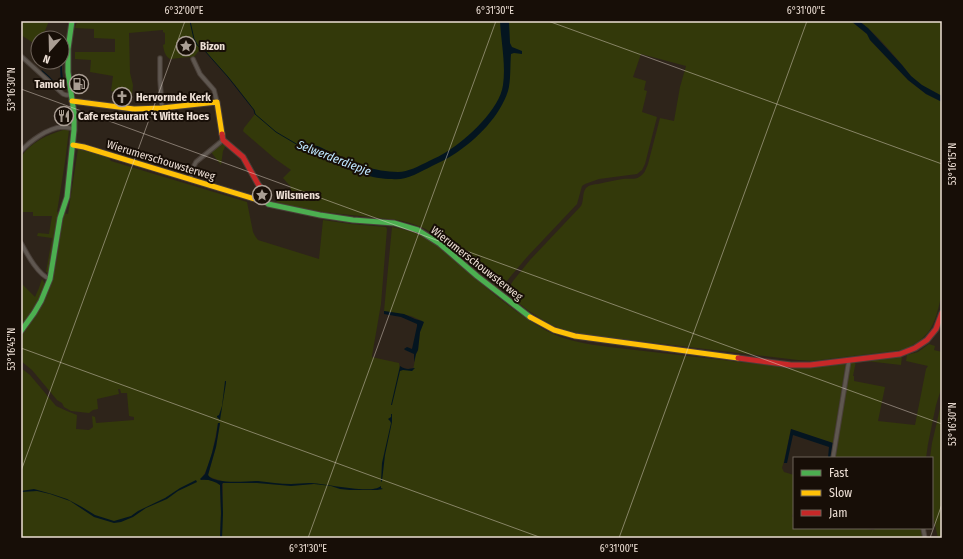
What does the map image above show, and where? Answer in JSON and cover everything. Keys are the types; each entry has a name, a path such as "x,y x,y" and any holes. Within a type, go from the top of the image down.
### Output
{"street":[{"path":"21,331 41,301 50,279 62,203 68,182 74,129 74,114 69,79 68,55 72,21"},
{"path":"21,56 62,94 72,98 131,109 162,108 217,102"},
{"path":"160,58 162,108"},
{"path":"193,59 200,74 214,90 223,140 244,157 266,196 265,200"},
{"path":"21,151 34,139 46,132 61,127 74,129"},
{"path":"190,178 196,162 223,140"},
{"name":"Wierumerschouwsterweg","path":"73,145 84,147 184,178 190,178 195,181 258,200 265,200 268,203 281,207 353,220 399,224 411,228 423,233 440,244 477,276 533,319 547,327 568,334 595,339 791,364 810,365 900,354 914,350 926,342 932,335 942,313"},
{"path":"21,243 43,275 50,279"},
{"path":"833,457 849,360"}],"green space":[{"path":"21,21 49,21 45,30 30,30 30,41 21,35"},
{"path":"77,21 851,21 867,34 870,40 908,80 926,94 942,102 942,293 934,321 931,328 920,340 902,350 812,361 569,332 543,320 506,293 513,281 530,260 581,206 586,188 593,184 620,179 636,178 644,173 648,164 660,118 674,121 680,87 686,66 641,54 633,77 646,81 644,90 647,91 642,112 657,117 645,164 642,170 637,174 599,179 582,186 577,204 527,257 500,289 436,235 408,222 323,212 276,202 291,187 283,178 291,170 274,158 243,131 255,114 254,110 236,86 205,51 201,48 193,58 170,59 166,55 163,45 165,44 165,33 163,30 129,33 130,73 133,85 132,95 111,91 113,76 90,72 91,60 75,59 75,52 115,52 115,39 94,38 94,29 75,28"},
{"path":"859,21 942,21 942,96 914,79 882,42"},
{"path":"63,130 69,130 57,212 60,213 49,272 46,272 52,238 37,236 38,233 49,234 52,216 33,216 33,212 21,212 21,157 34,143 51,134"},
{"path":"222,144 226,145 223,151 221,165 211,152"},
{"path":"78,149 107,156 111,161 247,202 253,232 258,240 319,259 323,220 386,227 381,304 372,357 399,363 400,369 413,370 418,350 420,332 423,324 422,321 411,316 384,311 392,227 411,231 428,239 446,252 485,287 514,310 545,330 568,339 609,347 793,368 845,363 833,443 791,429 782,468 784,472 793,475 793,529 921,529 924,538 222,538 223,483 222,481 209,477 208,475 216,447 220,423 218,423 210,459 201,480 210,480 220,485 220,538 21,538 21,368 30,375 56,406 77,415 76,429 89,430 93,427 92,416 95,417 96,423 134,420 134,417 129,416 127,393 121,393 120,389 118,389 119,394 97,399 98,409 89,413 71,411 57,400 32,370 21,361 21,335 34,318 51,285 64,213 68,214"},
{"path":"42,279 45,284 41,296 21,327 21,284 35,297"},
{"path":"929,344 935,346 934,350 942,352 942,386 936,405 926,457 835,457 849,363 856,361 853,376 854,381 885,387 878,421 915,425 926,369 928,366 906,361 907,355 918,352"},
{"path":"902,356 901,365 866,361"},
{"path":"942,400 942,538 938,538 933,516 933,457 930,457"}],"water":[{"path":"500,21 509,21 510,43 512,47 522,51 522,54 511,54 508,91 494,118 480,134 453,155 413,176 402,179 388,179 362,174 298,148 297,146 299,142 315,145 349,161 389,172 398,172 414,168 456,146 482,122 496,104 501,94 504,69"},
{"path":"851,21 859,21 868,28 911,76 922,85 942,96 942,102 926,94 908,80 870,40 867,34"},
{"path":"42,70 61,88 60,70 62,70 64,89 62,90 41,71"},
{"path":"384,311 404,314 424,322 420,332 418,350 414,362 414,354 404,349 407,347 412,349 417,324 401,317 384,314"},
{"path":"400,366 406,369 415,368 412,371 400,371 391,405"},
{"path":"225,381 226,383 220,420 217,416 219,415 222,406"},
{"path":"391,414 392,422 381,482 382,463 391,423 388,419 391,417"},
{"path":"218,423 220,423 216,447 208,475 217,480 231,482 258,481 287,484 316,483 358,489 376,488 381,486 383,489 350,490 314,484 291,486 257,483 223,483 222,538 220,538 220,485 216,482 200,479 205,474 212,453"},
{"path":"791,429 833,443 831,457 828,457 829,447 793,435 787,463 784,463"},
{"path":"196,480 197,482 178,491 167,499 146,508 133,517 114,523 94,517 70,501 50,494 37,491 21,492 34,489 52,494 67,499 95,515 114,521 131,516"}],"waterway":[{"name":"Selwerderdiepje","path":"190,21 194,39 198,46 205,51 228,77 254,110 255,114 276,132 298,145"}],"traffic: fast":[{"path":"21,331 41,301 50,279 60,218 67,197 74,130 74,113 68,72 68,49 72,21"},
{"path":"258,200 265,200 268,204 320,215 353,220 394,223 418,230 440,244 477,276 530,317"}],"traffic: slow":[{"path":"72,101 134,109 162,108 217,102 222,134"},
{"path":"73,145 84,147 258,200"},
{"path":"530,317 554,330 575,336 738,358"}],"traffic: jam":[{"path":"222,134 223,140 243,157 266,196 265,200"},
{"path":"738,358 791,365 810,365 900,354 915,348 927,340 936,329 942,313"}],"place":[{"name":"Bizon","path":"186,46"},
{"name":"Tamoil","path":"79,84"},
{"name":"Hervormde Kerk","path":"122,97"},
{"name":"Cafe restaurant 't Witte Hoes","path":"64,116"},
{"name":"Wilsmens","path":"262,195"}]}
